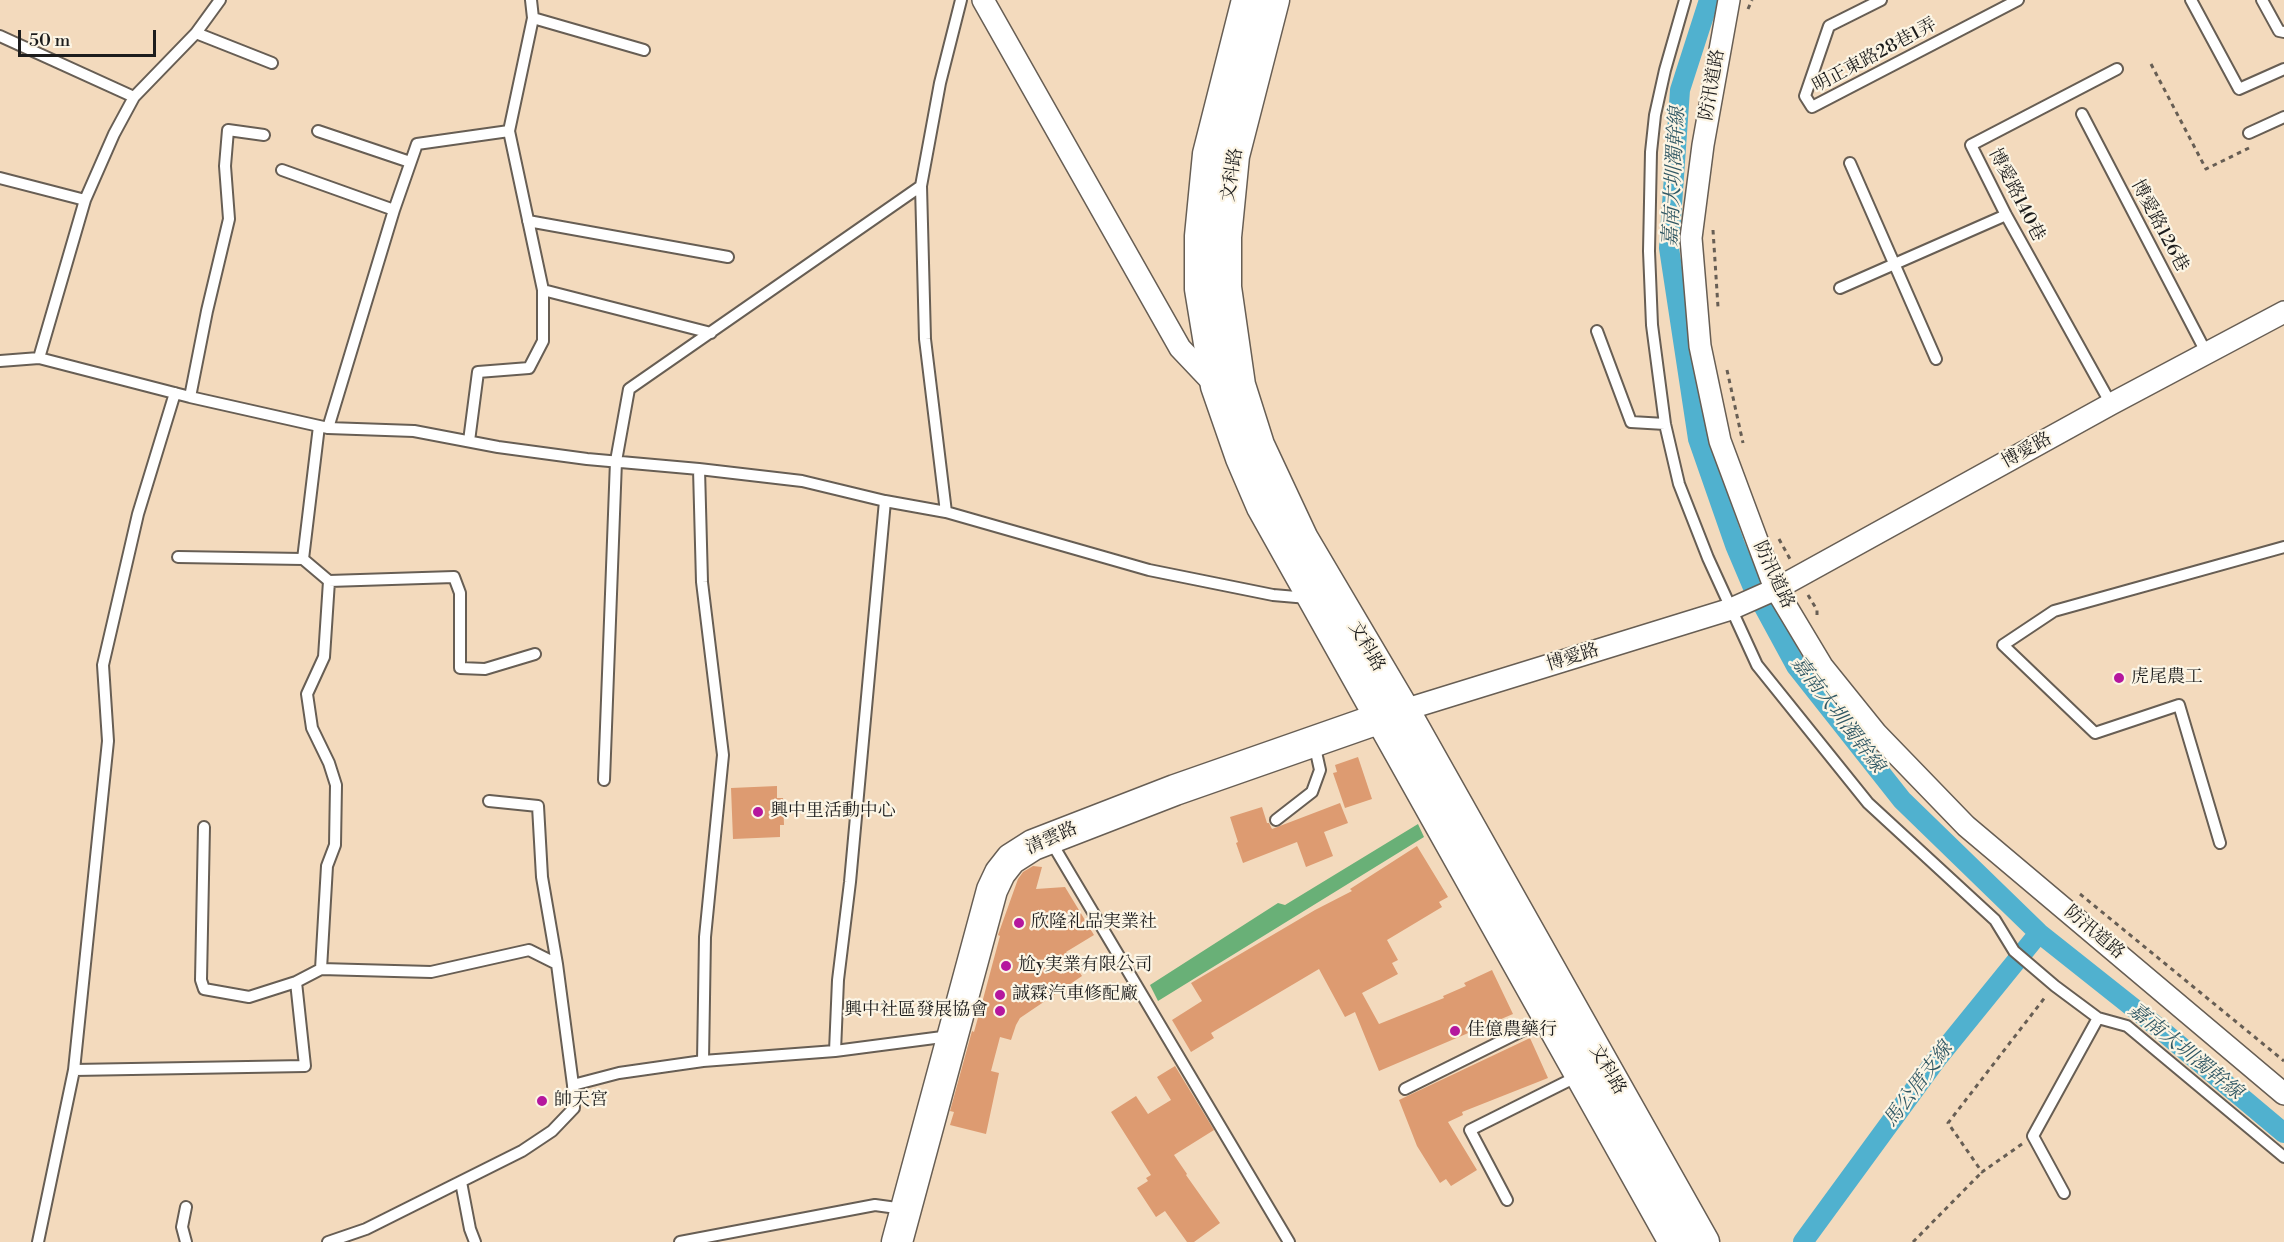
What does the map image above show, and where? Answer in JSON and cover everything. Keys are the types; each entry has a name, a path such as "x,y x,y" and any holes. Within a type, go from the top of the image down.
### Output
{"main road":[{"name":"文科路","path":"1246,0 1208,154 1200,236 1200,289 1228,386 1241,458 1262,507 1327,599 1392,714 1704,1242"},
{"name":"文科路","path":"1228,386 1227,213 1234,156 1274,0"},
{"name":"文科路","path":"1392,714 1549,1017 1674,1242"},
{"name":"清雲路","path":"897,1242 992,890 1000,873 1011,859 1049,838 1175,790 1392,714"}],"street":[{"path":"983,0 1180,348 1228,386"},
{"name":"防汛道路","path":"1729,0 1703,145 1691,238 1700,346 1720,441 1773,590 1822,666 1862,716 1966,826 2284,1094"},
{"name":"博愛路","path":"1392,714 1736,607 1799,577 2111,404 2284,312"}],"lane":[{"path":"39,358 85,200 114,134 134,98 196,33 220,0"},
{"path":"470,441 478,372 529,368 543,341 543,290 509,130 533,18 531,0"},
{"path":"946,512 925,339 921,186 940,83 961,0"},
{"path":"1685,0 1665,70 1655,115 1651,152 1649,251 1652,325 1665,424 1678,484 1736,607 1757,665 1868,803 1995,920 2014,951 2098,1018 2127,1026 2284,1157"},
{"name":"明正東路28巷1弄","path":"1881,0 1829,26 1805,96 1812,107 2018,0"},
{"path":"2191,0 2239,89 2284,69"},
{"path":"2262,0 2279,31 2284,32"},
{"path":"533,18 644,50"},
{"path":"196,33 272,63"},
{"path":"0,36 134,98"},
{"name":"博愛路140巷","path":"2111,404 2006,215 1971,145 2118,69"},
{"name":"博愛路126巷","path":"2082,114 2207,354"},
{"path":"2249,133 2284,117"},
{"path":"190,397 229,219 225,166 228,130 264,135"},
{"path":"303,559 324,427 417,144 509,130"},
{"path":"318,131 410,162"},
{"path":"1850,163 1936,358"},
{"path":"282,170 394,210"},
{"path":"0,178 85,200"},
{"path":"604,780 616,462 629,389 921,186"},
{"path":"1840,288 2006,215"},
{"path":"528,221 728,257"},
{"path":"543,290 711,333"},
{"path":"1597,331 1631,422 1665,424"},
{"path":"0,361 39,358 190,397 324,427 414,431 498,447 802,481 885,501 946,512 1149,570 1273,595 1327,599"},
{"path":"38,1242 74,1070 108,741 103,665 138,514 175,393"},
{"path":"699,469 702,582 723,755 705,937 703,1061"},
{"path":"835,1051 838,980 850,882 885,501"},
{"path":"2220,843 2179,705 2095,733 2003,645 2054,611 2284,547"},
{"path":"178,557 303,559 329,581 454,577 460,593 460,668 485,669 536,654"},
{"path":"321,969 327,866 335,845 336,785 329,763 312,729 307,694 324,657 329,581"},
{"path":"1276,820 1312,792 1320,770 1314,742"},
{"path":"328,1242 366,1229 522,1151 552,1131 574,1108 557,964 542,877 538,806 489,801"},
{"path":"204,827 201,980 204,989 249,997 297,982 321,969 431,972 529,950 557,964"},
{"path":"1049,838 1288,1242"},
{"path":"74,1070 304,1066 297,982"},
{"path":"1405,1089 1549,1017"},
{"path":"2064,1193 2033,1136 2098,1018"},
{"path":"573,1085 620,1073 703,1061 835,1051 952,1036"},
{"path":"1507,1200 1470,1130 1581,1074"},
{"path":"461,1182 470,1229 475,1242"},
{"path":"680,1242 875,1205 906,1209"},
{"path":"186,1207 182,1227 186,1242"}],"path":[{"path":"1747,12 1752,0"},
{"path":"2151,64 2206,169 2252,147 2249,133"},
{"path":"1713,227 1718,307"},
{"path":"1726,365 1744,445"},
{"path":"1775,530 1817,610 1818,624"},
{"path":"2072,887 2284,1061"},
{"path":"1982,1172 1948,1124 2055,986"},
{"path":"1913,1242 1982,1172 2033,1136"}],"green space":[{"path":"1418,824 1424,837 1158,1001 1150,985 1278,903 1285,905"}],"building":[{"path":"1358,757 1372,799 1345,808 1333,773 1337,772 1335,765"},
{"name":"興中里活動中心","path":"777,786 777,798 783,798 784,825 780,825 780,837 733,839 731,788"},
{"path":"1340,803 1348,823 1324,832 1333,856 1306,867 1297,842 1243,863 1230,817 1262,807 1267,823 1272,829"},
{"path":"1417,846 1448,897 1439,902 1442,907 1387,940 1398,960 1392,963 1398,974 1362,993 1379,1024 1444,998 1443,996 1466,986 1464,983 1492,970 1513,1014 1379,1071 1355,1012 1345,1017 1319,969 1211,1033 1214,1038 1191,1052 1172,1020 1202,1001 1191,983 1315,910 1352,891 1350,889"},
{"path":"1033,866 1042,867 1036,889 1065,887 1094,935 1066,952 1082,976 1020,1018 1011,1040 1000,1037 991,1071 999,1073 986,1134 950,1125 954,1112 950,1111 972,1031 974,1032 979,1014 1000,936 998,935 1018,879 1023,872"},
{"path":"1530,1038 1548,1078 1462,1112 1463,1115 1448,1122 1477,1170 1451,1186 1446,1179 1440,1183 1417,1146 1399,1100"},
{"path":"1175,1066 1214,1130 1174,1155 1220,1223 1194,1242 1187,1242 1165,1211 1156,1217 1137,1188 1148,1181 1146,1178 1151,1175 1111,1112 1136,1096 1148,1114 1171,1100 1157,1077"}],"waterway":[{"name":"嘉南大圳濁幹線","path":"1709,0 1680,90 1669,248 1698,439 1735,545 1752,585 1796,666 1902,800 2039,933 2160,1029 2284,1133"},
{"name":"馬公厝支線","path":"1803,1242 1936,1060 2039,933"}],"place":[{"name":"虎尾農工","path":"2119,678"},
{"name":"興中里活動中心","path":"758,812"},
{"name":"欣隆礼品実業社","path":"1019,923"},
{"name":"尬y実業有限公司","path":"1006,966"},
{"name":"誠霖汽車修配廠","path":"1000,995"},
{"name":"興中社區發展協會","path":"1000,1011"},
{"name":"佳億農藥行","path":"1455,1031"},
{"name":"帥天宮","path":"542,1101"}]}
